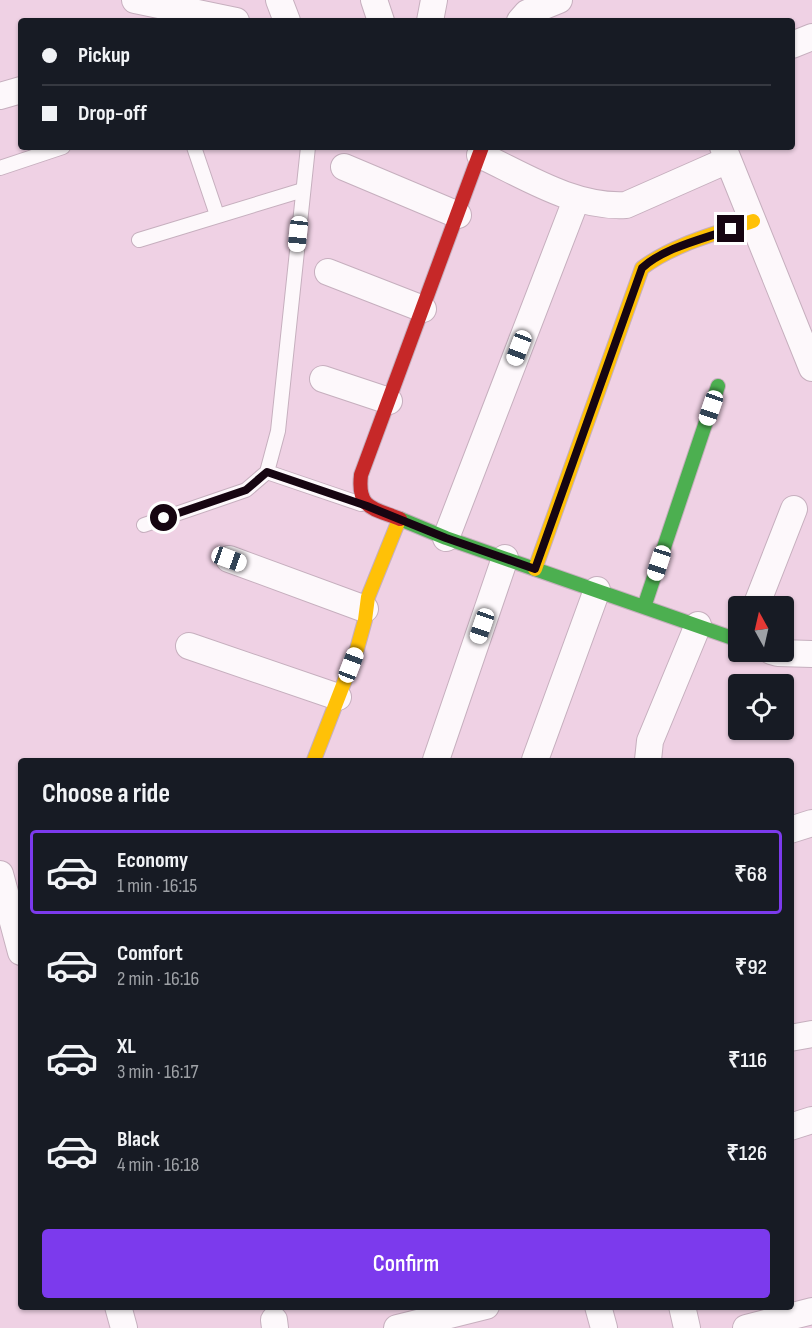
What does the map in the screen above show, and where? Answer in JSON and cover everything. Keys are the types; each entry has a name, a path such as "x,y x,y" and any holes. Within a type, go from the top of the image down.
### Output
{"street":[{"path":"135,0 161,3 224,18"},
{"path":"279,0 286,18"},
{"path":"374,0 380,18"},
{"path":"431,18 434,0"},
{"path":"523,18 527,13 559,0"},
{"path":"795,44 812,37"},
{"path":"0,96 18,91"},
{"path":"728,636 446,538 367,506 359,490 361,475 481,151 576,200 612,206 626,205 725,154 812,368"},
{"path":"344,167 458,215"},
{"path":"446,538 576,200"},
{"path":"535,569 642,268 651,259 665,253 753,221"},
{"path":"328,272 423,309"},
{"path":"323,379 389,401"},
{"path":"644,607 718,386"},
{"path":"760,596 794,509"},
{"path":"315,758 357,649 365,620 368,597 399,520"},
{"path":"437,758 505,558"},
{"path":"229,559 365,609"},
{"path":"536,758 597,590"},
{"path":"648,758 650,741 698,626"},
{"path":"189,646 338,697"},
{"path":"794,654 812,654"},
{"path":"794,829 812,823"},
{"path":"0,874 6,923 18,945"},
{"path":"794,1037 812,1034"},
{"path":"794,1126 812,1120"},
{"path":"119,1310 124,1328"},
{"path":"397,1328 470,1310"},
{"path":"599,1310 604,1328"},
{"path":"683,1310 687,1328"},
{"path":"746,1328 796,1315"}],"lane":[{"path":"0,168 54,150"},
{"path":"195,150 217,215"},
{"path":"144,525 246,490 267,472 278,431 308,150"},
{"path":"139,240 303,190"},
{"path":"267,472 367,506"}],"traffic: fast":[{"path":"644,607 718,386"},
{"path":"400,519 446,538 728,637"}],"traffic: slow":[{"path":"535,569 642,268 681,246 753,221"},
{"path":"315,758 357,649 365,620 368,597 399,520"}],"traffic: jam":[{"path":"400,519 375,509 364,501 360,486 361,475 481,150"}],"route":[{"path":"164,518 246,490 267,472 367,506 446,538 535,569 642,268 651,259 731,229"}]}
